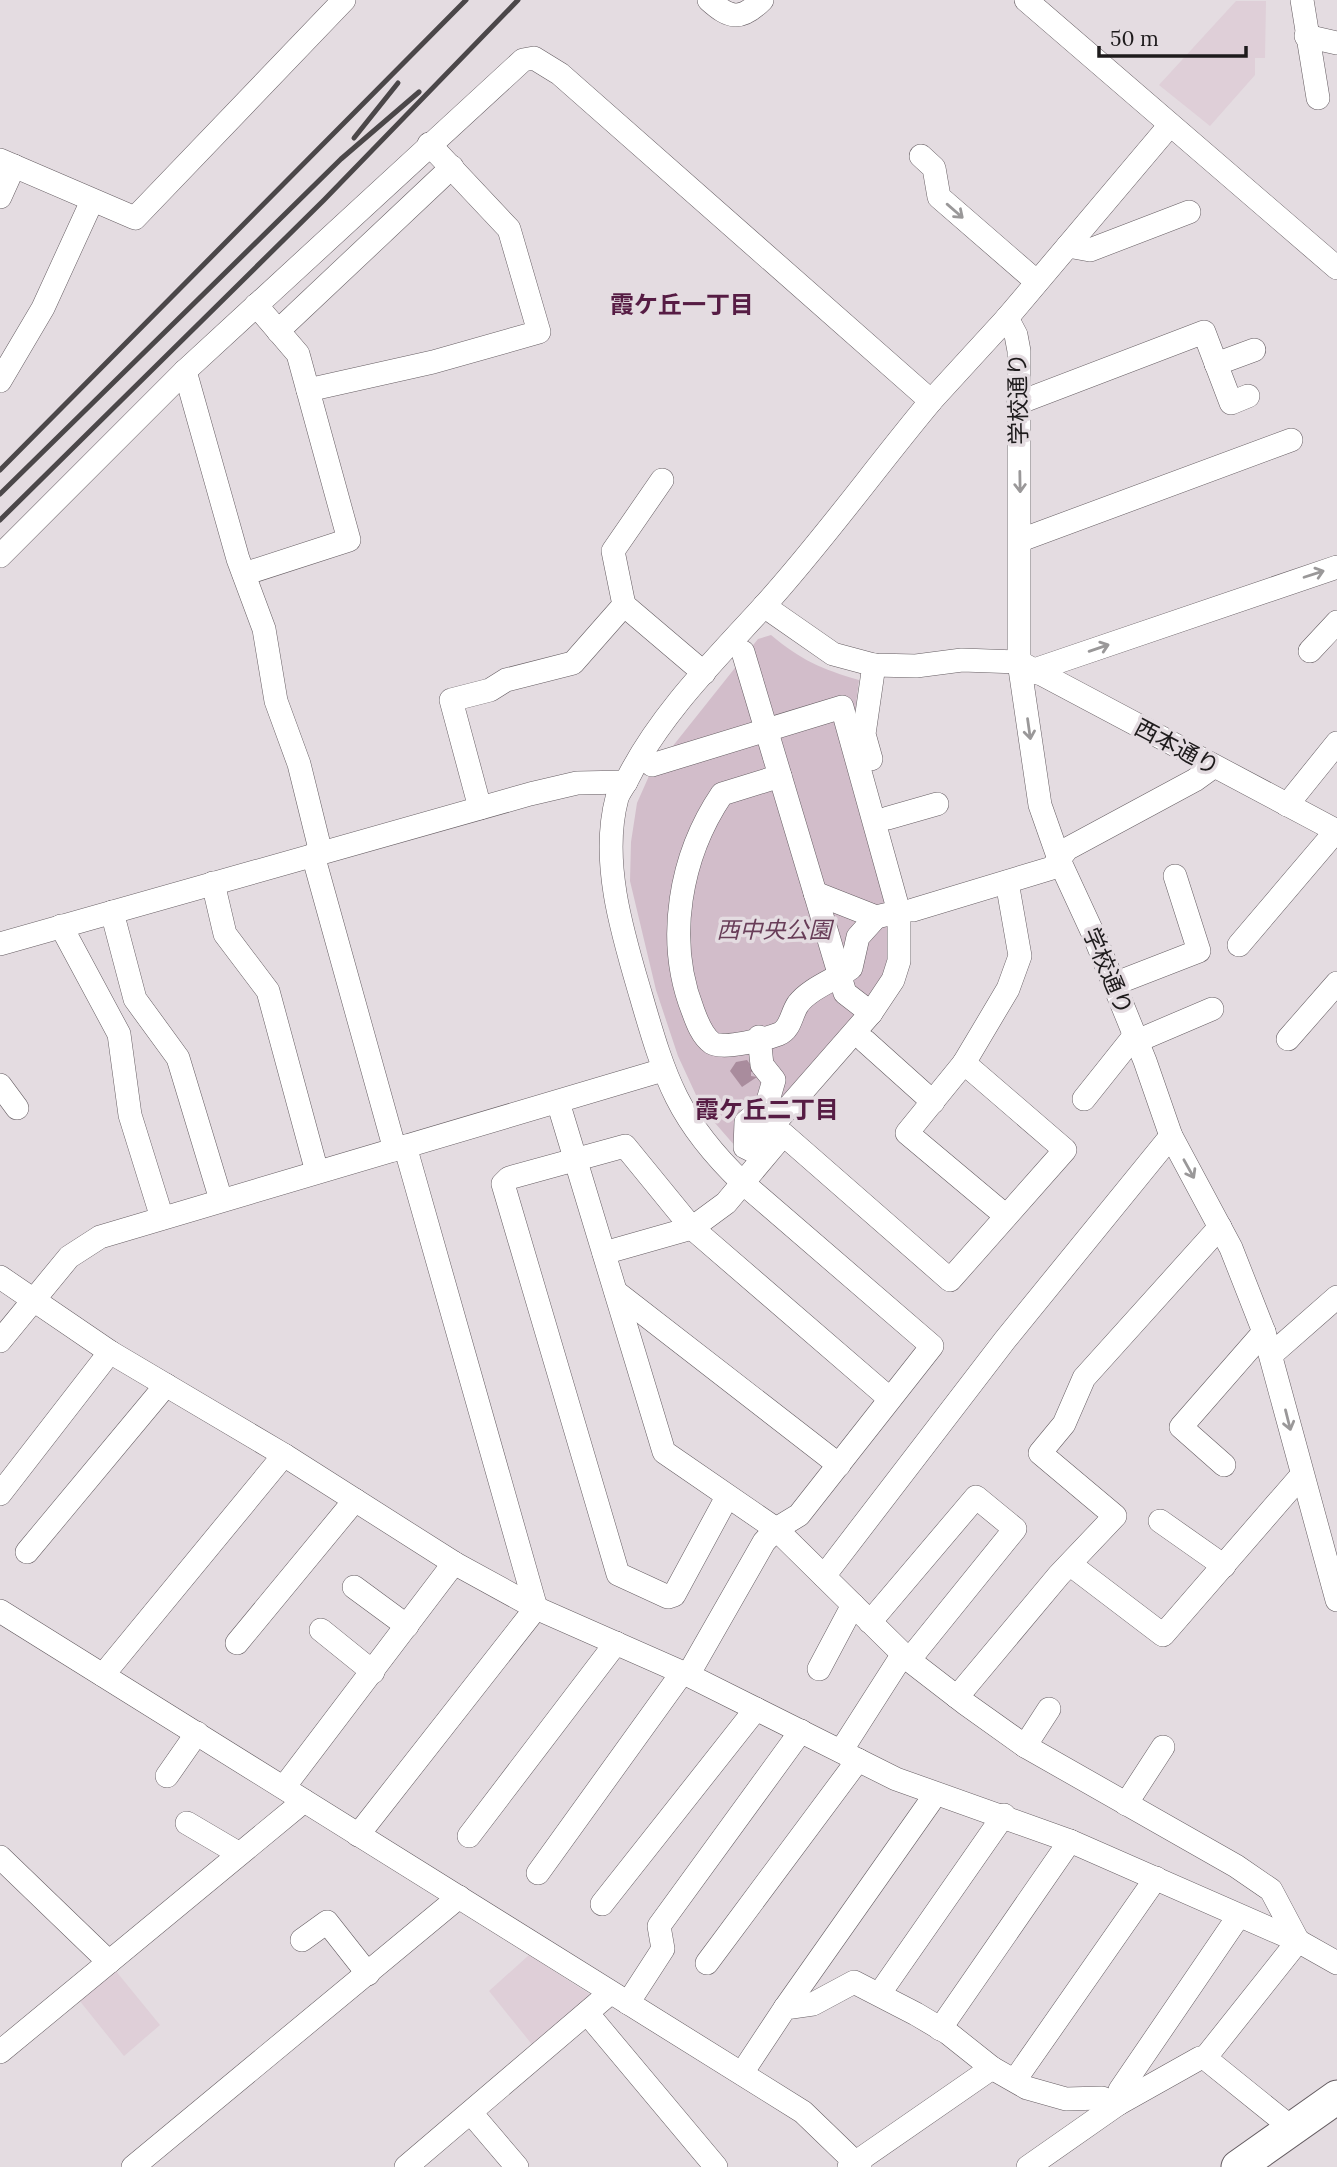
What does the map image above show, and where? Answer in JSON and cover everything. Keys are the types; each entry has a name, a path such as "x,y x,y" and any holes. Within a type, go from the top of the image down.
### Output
{"highway":[{"path":"1238,2167 1337,2097"}],"street":[{"path":"0,197 7,163 135,218 344,0"},
{"path":"715,2 726,14 742,15 762,0"},
{"path":"1026,0 1337,268"},
{"path":"1302,0 1318,99"},
{"path":"1306,36 1337,43"},
{"path":"0,556 186,370 517,62 534,58 560,74 931,401"},
{"path":"538,1873 685,1674 764,1542 776,1530 799,1515 932,1346 743,1183 716,1157 683,1113 663,1070 628,954 614,887 613,836 617,797 651,737 764,606 931,401 1007,318 1170,125"},
{"path":"308,390 433,362 539,332 509,229 429,144"},
{"path":"921,156 933,168 939,197 1037,282"},
{"path":"278,331 452,167"},
{"path":"0,381 43,308 92,201"},
{"path":"1068,246 1090,250 1189,212"},
{"path":"244,574 349,540 298,354 256,306"},
{"name":"学校通り","path":"1007,318 1016,335 1019,351 1021,540 1028,667 1040,805 1060,862 1136,1038 1171,1136 1220,1227 1264,1332 1272,1354 1301,1476 1337,1600"},
{"path":"1018,403 1204,332 1231,403 1248,397"},
{"path":"1216,364 1254,351"},
{"path":"186,370 244,574 264,629 276,701 299,764 317,854 400,1148 536,1608"},
{"path":"1021,540 1291,440"},
{"path":"662,481 613,551 624,605 704,673"},
{"path":"764,606 833,654 874,665 916,666 962,660 1044,667 1337,567"},
{"path":"480,808 452,700 490,690 506,680 573,663 624,605"},
{"path":"1310,651 1337,622"},
{"path":"743,652 845,993 871,1013"},
{"path":"759,1037 762,1065 774,1080 767,1104 746,1122 745,1147 751,1150 871,1013 893,980 899,961 906,911 888,818 864,734 874,665"},
{"name":"西本通り","path":"1028,667 1337,831"},
{"path":"604,1254 692,1228 726,1203 864,1041 905,987 914,967 917,941 842,707 652,765"},
{"path":"1287,805 1337,743"},
{"path":"815,893 876,917 906,911 1052,868 1060,862 1067,849 1195,780 1213,767"},
{"path":"780,776 722,794 708,814 693,848 681,902 679,968 700,1029 711,1042 724,1047 778,1034 786,1029 799,1003 851,968 858,937 876,917"},
{"path":"0,944 480,808 577,783 626,782"},
{"path":"888,818 937,804"},
{"path":"1239,946 1337,831"},
{"path":"1114,985 1199,951 1175,876"},
{"path":"1006,1216 907,1133 964,1063 1008,989 1020,956 1007,882"},
{"path":"213,883 225,934 268,991 317,1172"},
{"path":"112,912 135,999 178,1058 222,1200"},
{"path":"61,926 119,1034 131,1115 162,1218"},
{"path":"1288,1039 1337,983"},
{"path":"1084,1099 1136,1038 1212,1009"},
{"path":"864,1041 933,1102"},
{"path":"783,1134 950,1280 1065,1150 964,1063"},
{"path":"0,1341 69,1257 85,1245 115,1231 663,1070"},
{"path":"0,1085 18,1108"},
{"path":"558,1102 664,1452 776,1530 906,1657 957,1697 1025,1746 1236,1866 1270,1890 1298,1941"},
{"path":"824,1576 1004,1340 1171,1136"},
{"path":"727,1497 674,1595 668,1597 618,1574 503,1184 509,1178 625,1146 692,1228 889,1398"},
{"path":"957,1697 1059,1575 1115,1516 1040,1453 1063,1424 1084,1378 1220,1227"},
{"path":"0,1276 110,1352 284,1455 454,1563 536,1608 685,1674 935,1795 1004,1815 1070,1841 1238,1917 1298,1941 1337,1963"},
{"path":"616,1292 839,1465"},
{"path":"1272,1354 1337,1297"},
{"path":"1224,1465 1181,1427 1264,1332"},
{"path":"0,1494 110,1352"},
{"path":"27,1552 166,1385"},
{"path":"103,1675 284,1455"},
{"path":"1070,1565 1163,1635 1301,1476"},
{"path":"707,1963 850,1756 906,1657 1015,1529 976,1497 870,1622"},
{"path":"237,1643 355,1500"},
{"path":"1160,1521 1224,1566"},
{"path":"284,1787 454,1563"},
{"path":"354,1587 407,1626"},
{"path":"819,1669 853,1605"},
{"path":"358,1835 536,1608"},
{"path":"0,1611 803,2112 855,2165 992,2068"},
{"path":"321,1630 373,1672"},
{"path":"469,1836 616,1643"},
{"path":"602,1904 756,1709"},
{"path":"1025,1746 1049,1709"},
{"path":"406,2167 587,2013 619,1998 663,1949 659,1926 801,1731"},
{"path":"167,1776 197,1733"},
{"path":"1126,1804 1163,1747"},
{"path":"742,2073 935,1795"},
{"path":"0,2052 304,1801"},
{"path":"880,1993 1004,1815"},
{"path":"187,1823 238,1853"},
{"path":"940,2029 1070,1841"},
{"path":"0,1857 109,1962"},
{"path":"1015,2080 1156,1878"},
{"path":"133,2167 459,1897"},
{"path":"1118,2104 1120,2090 1238,1917"},
{"path":"302,1940 327,1922 368,1974"},
{"path":"1206,2058 1298,1941"},
{"path":"785,2008 813,2004 854,1982 880,1993 940,2029 992,2068 1015,2080 1048,2095 1066,2099 1102,2098 1118,2104"},
{"path":"587,2013 716,2167"},
{"path":"1028,2167 1118,2104 1200,2058 1206,2058 1293,2129"},
{"path":"471,2113 517,2167"}],"shaded area":[{"path":"1236,1 1266,1 1265,58 1255,58 1255,75 1210,126 1159,85"},
{"path":"747,1060 756,1072 751,1072 751,1076 757,1077 742,1087 730,1071 736,1062"},
{"path":"529,1955 594,1997 534,2047 489,1991"},
{"path":"115,1970 160,2025 124,2056 79,2000"}],"green space":[{"name":"西中央公園","path":"771,635 812,663 859,680 852,736 904,910 896,980 742,1154 702,1108 678,1056 656,990 630,881 631,842 637,803 649,776 758,639"}],"railway":[{"path":"0,470 466,0"},
{"path":"0,520 324,200 518,0"},
{"path":"354,138 398,83"},
{"path":"0,494 341,159 419,92"}],"district":[{"name":"霞ケ丘一丁目","path":"682,305"},
{"name":"霞ケ丘二丁目","path":"767,1110"}]}
